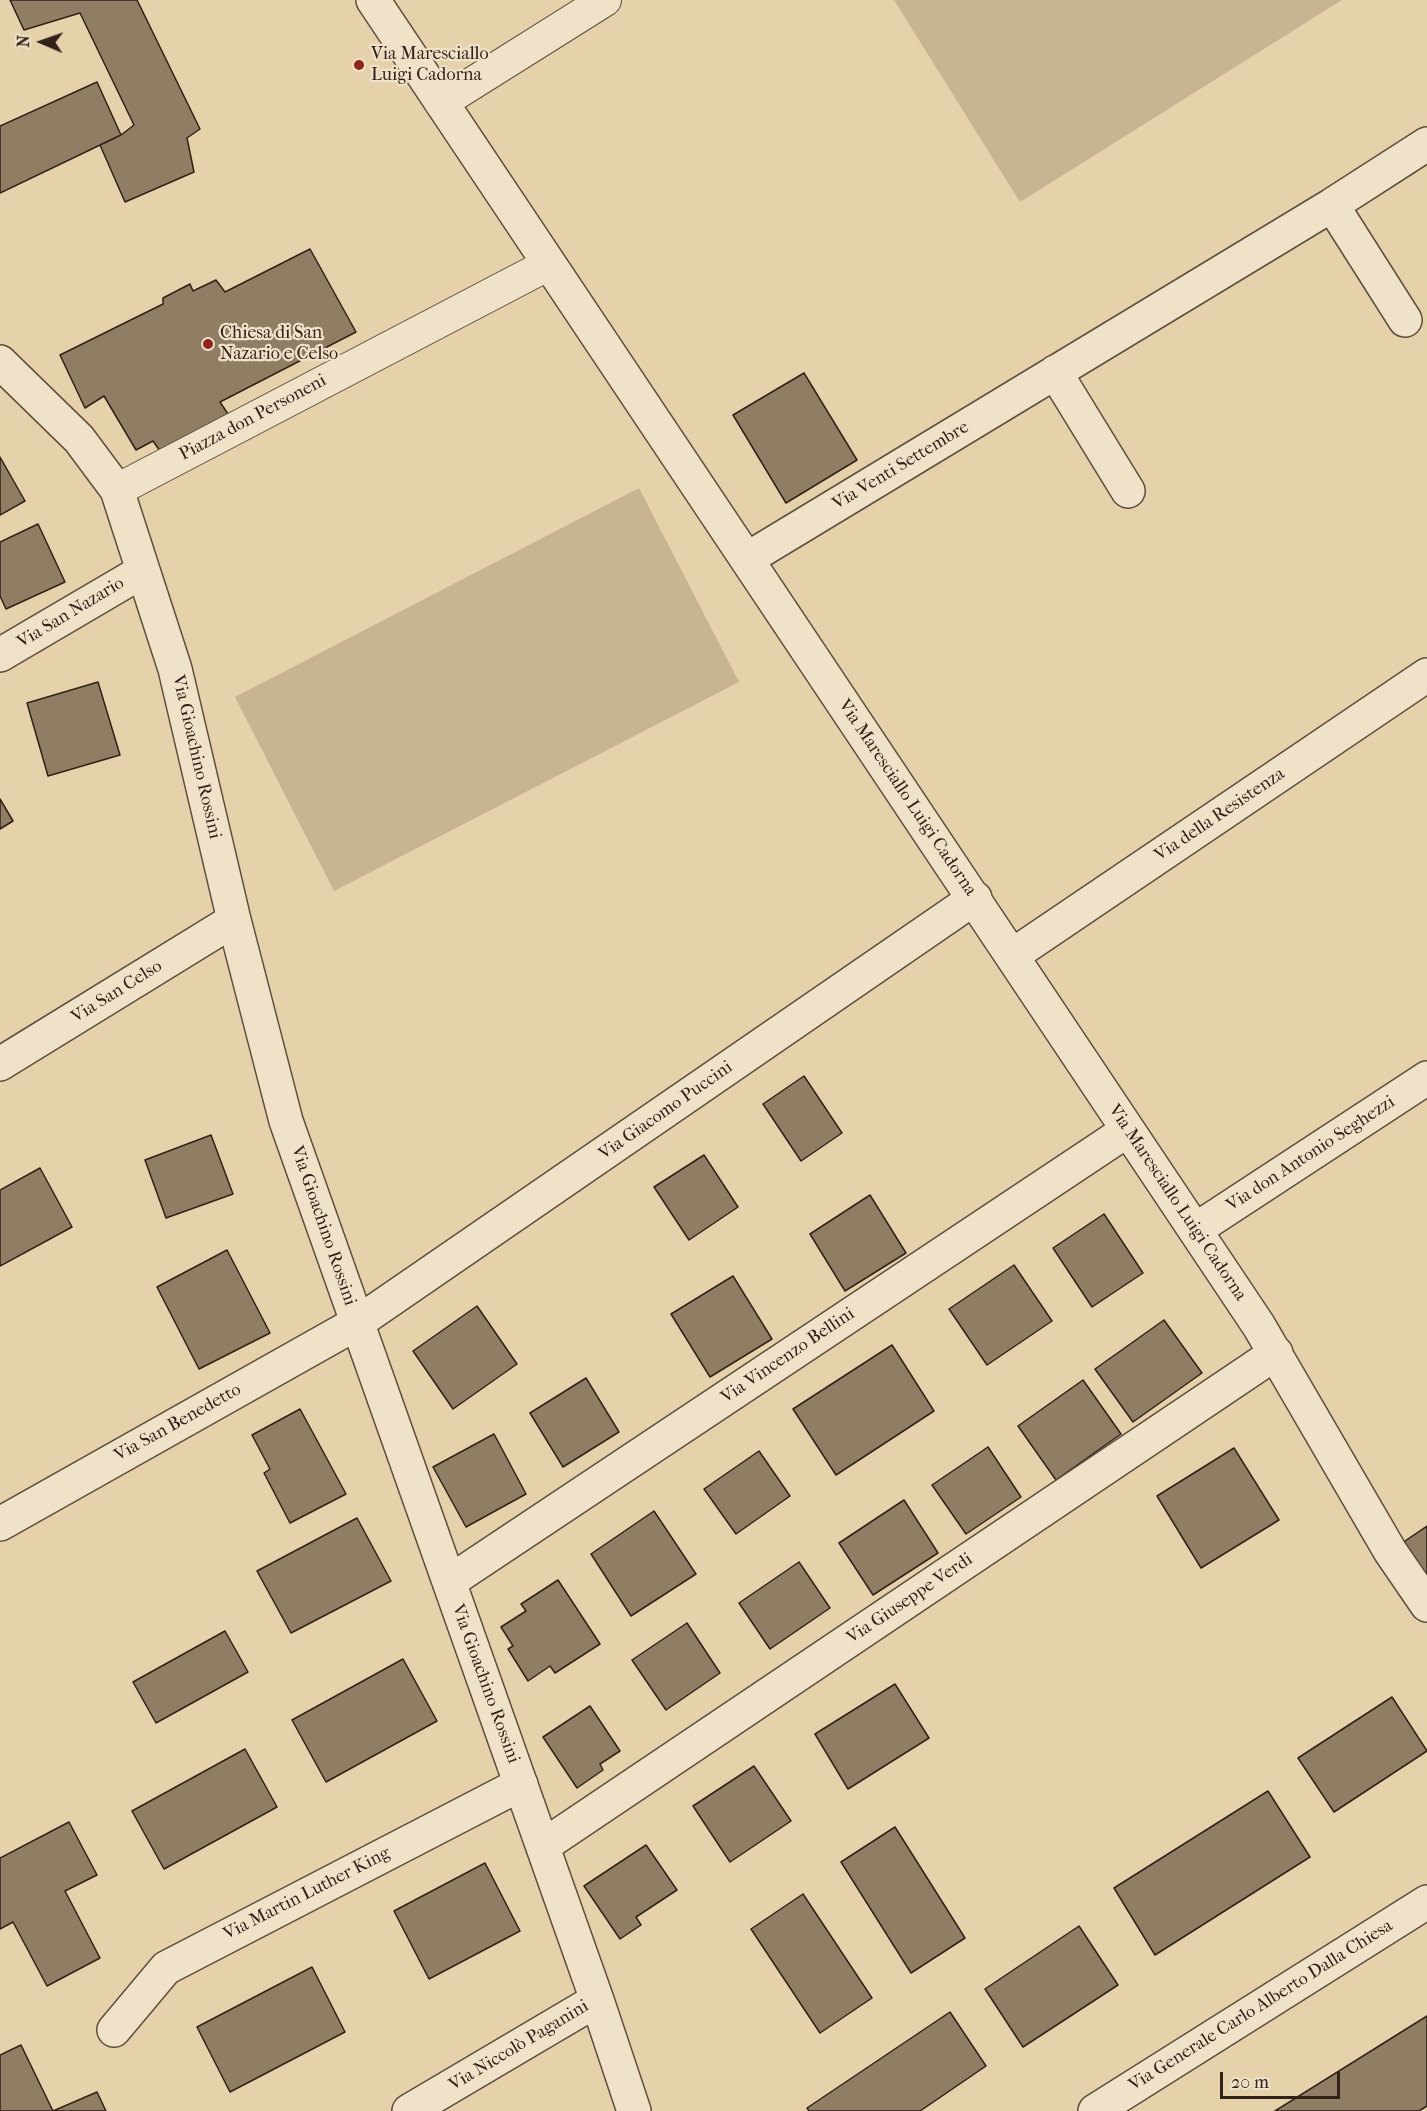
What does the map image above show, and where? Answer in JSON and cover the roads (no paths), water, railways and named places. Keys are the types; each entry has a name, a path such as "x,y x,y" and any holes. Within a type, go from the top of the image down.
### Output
{"street":[{"name":"Via Maresciallo Luigi Cadorna","path":"373,0 975,898 1276,1353 1390,1551 1427,1605"},
{"path":"441,104 605,0"},
{"name":"Via Venti Settembre","path":"747,559 1332,205 1427,144"},
{"path":"1332,205 1405,320"},
{"name":"Piazza don Personeni","path":"117,490 549,264"},
{"path":"1055,372 1128,491"},
{"name":"Via Gioachino Rossini","path":"6,377 79,439 117,490 175,669 234,920 286,1121 543,1846 634,2111"},
{"name":"Via San Nazario","path":"0,655 143,570"},
{"name":"Via della Resistenza","path":"1013,955 1427,675"},
{"name":"Via Giacomo Puccini","path":"357,1323 975,898"},
{"name":"Via San Celso","path":"0,1064 234,920"},
{"name":"Via don Antonio Seghezzi","path":"1195,1230 1427,1078"},
{"name":"Via Vincenzo Bellini","path":"448,1582 1128,1130"},
{"name":"Via San Benedetto","path":"0,1524 357,1323"},
{"name":"Via Giuseppe Verdi","path":"543,1846 1276,1353"},
{"name":"Via Martin Luther King","path":"114,2030 165,1968 521,1784"},
{"name":"Via Generale Carlo Alberto Dalla Chiesa","path":"1095,2111 1427,1902"},
{"name":"Via Niccolò Paganini","path":"409,2111 597,2000"}],"place":[{"name":"Via Maresciallo Luigi Cadorna","path":"359,65"},
{"name":"Chiesa di San Nazario e Celso","path":"208,344"}]}
